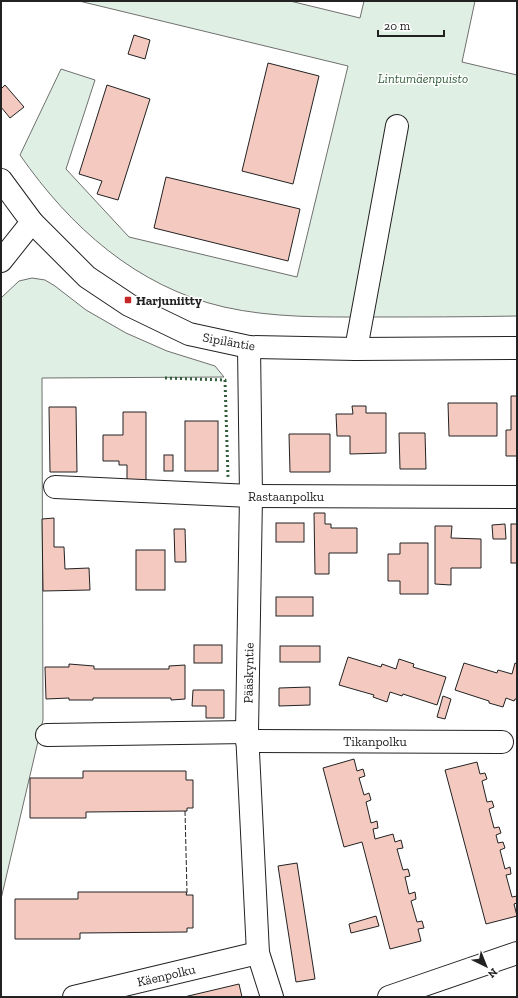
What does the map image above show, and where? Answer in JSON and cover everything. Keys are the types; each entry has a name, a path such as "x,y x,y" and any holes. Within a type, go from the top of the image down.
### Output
{"street":[{"path":"356,349 397,126"},
{"name":"Sipiläntie","path":"1,180 32,222 87,277 129,304 189,334 249,347 356,349 517,348"},
{"path":"1,261 32,222"},
{"name":"Pääskyntie","path":"249,347 251,496 247,736 258,953 272,997"},
{"name":"Rastaanpolku","path":"55,487 251,496 517,497"},
{"name":"Tikanpolku","path":"46,735 247,736 502,742"},
{"name":"Käenpolku","path":"74,997 258,953"},
{"path":"389,997 517,953"}],"green space":[{"name":"Lintumäenpuisto","path":"79,1 290,1 360,18 364,1 475,1 462,62 517,75 517,316 316,317 242,311 192,298 162,285 134,269 108,250 61,206 20,155 61,69 95,80 66,169 129,237 297,277 348,66"},
{"path":"32,278 45,280 86,310 126,333 167,351 215,366 224,377 42,378 43,720 1,899 1,298 19,281"}],"building":[{"path":"134,35 150,40 145,59 128,54"},
{"path":"268,63 319,76 293,184 242,171"},
{"path":"5,85 24,107 10,118 1,107 1,89"},
{"path":"107,85 150,99 118,200 97,194 102,181 79,174"},
{"path":"166,177 300,209 288,261 154,228"},
{"path":"511,396 517,396 517,456 506,456 506,430 511,430"},
{"path":"448,403 497,403 497,436 449,436"},
{"path":"352,406 366,406 366,413 386,413 386,453 350,454 350,436 337,436 336,414 353,414"},
{"path":"49,407 76,407 77,472 50,472"},
{"path":"123,412 146,412 146,481 127,481 127,465 119,465 119,461 103,461 103,435 123,435"},
{"path":"185,421 218,421 218,471 185,471"},
{"path":"399,433 425,433 426,469 400,469"},
{"path":"289,434 330,434 330,472 290,472"},
{"path":"164,455 173,455 173,471 164,471"},
{"path":"314,513 325,513 325,524 331,524 331,528 357,528 357,553 329,553 329,574 315,574"},
{"path":"54,518 54,547 64,547 65,569 89,568 90,590 43,591 42,519"},
{"path":"276,523 304,523 304,542 276,542"},
{"path":"505,524 506,539 493,539 492,525"},
{"path":"511,524 517,524 517,563 511,563"},
{"path":"435,526 452,526 451,538 481,539 481,568 451,568 451,585 435,584"},
{"path":"174,529 185,529 186,562 175,562"},
{"path":"400,543 428,543 428,594 400,594 400,581 388,581 388,554 400,554"},
{"path":"136,550 165,550 165,590 136,590"},
{"path":"276,597 313,597 313,616 276,616"},
{"path":"194,645 222,645 222,663 194,663"},
{"path":"280,646 320,646 320,662 280,662"},
{"path":"348,657 381,667 382,664 396,669 399,659 414,664 413,667 446,677 437,705 403,694 402,696 390,692 387,702 373,697 374,695 339,685"},
{"path":"464,663 497,673 498,670 512,674 515,663 517,664 517,699 514,701 506,698 503,707 455,690"},
{"path":"69,664 94,666 94,669 169,669 169,666 185,665 185,699 46,699 45,667 69,667"},
{"path":"310,687 310,705 279,706 279,688"},
{"path":"193,690 224,690 224,718 206,718 206,706 192,706"},
{"path":"443,696 451,699 445,719 437,717"},
{"path":"354,759 357,771 363,769 365,776 359,778 364,795 369,793 371,800 366,802 371,823 377,821 378,828 373,829 375,839 393,834 395,842 401,840 403,848 397,849 403,870 408,869 410,876 405,877 409,894 415,892 416,899 411,901 417,922 422,921 424,928 418,929 421,941 390,949 362,842 344,847 323,768"},
{"path":"477,762 480,774 485,773 487,779 482,781 487,802 492,801 494,807 489,809 494,828 499,827 501,833 496,835 498,843 503,842 505,848 500,850 505,869 510,867 511,874 506,875 512,897 517,896 517,903 514,904 517,916 486,924 445,770"},
{"path":"83,771 186,771 186,780 193,780 193,808 187,808 187,811 86,812 86,818 30,818 30,778 83,778"},
{"path":"297,863 315,979 296,982 278,866"},
{"path":"78,892 187,892 186,895 193,895 193,928 187,928 187,932 80,933 80,939 15,939 15,899 78,899"},
{"path":"376,916 379,926 351,933 349,924"},
{"path":"239,984 242,997 184,997"}],"hedge":[{"path":"165,378 225,380 228,477"}],"fence":[{"path":"185,811 187,892"}],"place":[{"name":"Harjuniitty","path":"128,300"}]}
